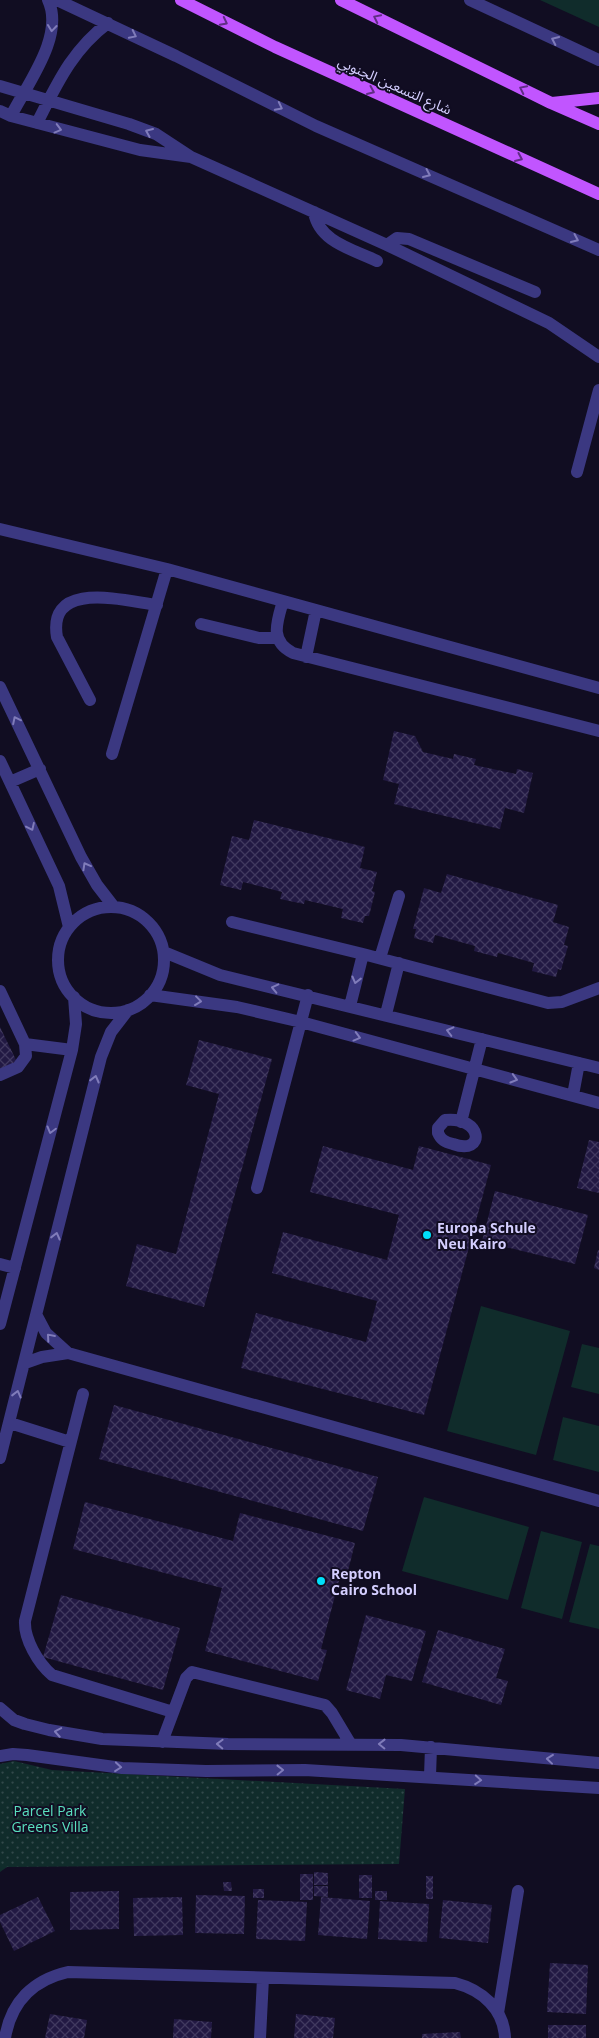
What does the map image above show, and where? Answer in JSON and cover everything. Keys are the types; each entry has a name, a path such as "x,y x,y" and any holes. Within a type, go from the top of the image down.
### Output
{"main road":[{"name":"شارع التسعين الجنوبي","path":"181,0 284,52 599,194"},
{"path":"341,0 550,103 599,124"},
{"path":"550,103 599,98"}],"street":[{"path":"48,0 53,14 52,35 49,45 23,92 5,114 140,150 191,157"},
{"path":"57,0 108,23 316,126 599,250"},
{"path":"470,0 599,60"},
{"path":"37,123 74,55 84,43 108,23"},
{"path":"0,86 143,129 168,141 191,157 387,245 549,323 599,357"},
{"path":"314,212 318,226 329,238 377,261"},
{"path":"387,245 397,238 409,239 535,292"},
{"path":"577,472 599,390"},
{"path":"0,529 167,569 599,688"},
{"path":"112,754 167,569"},
{"path":"90,700 57,636 55,627 61,610 67,604 84,597 157,605"},
{"path":"283,601 276,631 277,638 287,650 306,657 599,731"},
{"path":"306,657 316,610"},
{"path":"201,624 259,638 277,638"},
{"path":"0,687 81,857 97,885 114,907"},
{"path":"0,761 6,787 18,798 59,886 69,927"},
{"path":"5,784 40,769"},
{"path":"380,958 398,896"},
{"path":"114,907 128,909 141,916 152,926 160,938 164,952 164,968 159,983 140,1004 128,1010 109,1012 90,1008 74,998 66,988 58,963 59,950 69,927 82,916 97,909 114,907"},
{"path":"232,922 380,958 548,1003 562,1002 599,988"},
{"path":"164,952 220,975 386,1014 599,1068"},
{"path":"350,1006 363,954"},
{"path":"386,1014 399,963"},
{"path":"0,991 24,1044 26,1056 18,1067 0,1075"},
{"path":"150,995 227,1005 300,1022 599,1103"},
{"path":"257,1188 308,995"},
{"path":"0,1324 72,1050 76,1024 74,998"},
{"path":"0,1458 101,1057 111,1032 128,1010"},
{"path":"462,1122 482,1039"},
{"path":"24,1044 72,1050"},
{"path":"573,1096 580,1063"},
{"path":"0,1264 15,1268"},
{"path":"37,1316 46,1333 68,1353"},
{"path":"25,1363 42,1357 68,1353 599,1502"},
{"path":"83,1394 25,1621 27,1638 42,1665 58,1678 173,1712"},
{"path":"10,1424 70,1442"},
{"path":"162,1742 187,1675 192,1672 320,1703 332,1713 350,1743"},
{"path":"0,1708 14,1720 50,1730 102,1739 228,1744 350,1743 431,1747 599,1764"},
{"path":"430,1776 431,1747"},
{"path":"0,1756 13,1754 27,1755 122,1768 206,1771 305,1770 430,1776 599,1788"},
{"path":"498,2013 518,1891"},
{"path":"5,2038 7,2025 19,2000 38,1984 58,1974 68,1972 455,1983 477,1991 486,1997 498,2013 505,2032 505,2038"},
{"path":"260,2038 263,1978"}],"green space":[{"path":"540,0 599,0 599,27"},
{"path":"481,1306 570,1331 536,1455 447,1431"},
{"path":"582,1344 599,1348 599,1394 571,1387"},
{"path":"563,1417 599,1426 599,1472 553,1460"},
{"path":"424,1497 529,1527 508,1600 402,1571"},
{"path":"541,1531 582,1542 562,1619 521,1608"},
{"path":"590,1544 599,1546 599,1629 569,1622"},
{"name":"Parcel Park Greens Villa","path":"14,1761 52,1770 405,1789 399,1864 7,1867 0,1872 0,1764"}],"building":[{"path":"394,731 415,736 423,752 453,759 454,754 476,759 474,765 516,774 517,769 533,773 524,813 505,808 500,829 394,804 399,784 383,780"},
{"path":"254,820 365,847 360,868 377,872 372,891 375,892 369,916 365,916 363,923 341,918 343,909 305,900 304,904 280,899 282,892 243,882 241,890 220,885 232,836 249,840"},
{"path":"447,874 558,905 553,922 569,927 564,945 568,946 561,970 558,969 556,977 532,971 534,963 498,953 497,957 474,951 475,946 435,935 433,943 414,938 416,929 413,929 424,888 441,893"},
{"path":"0,1027 17,1062 0,1070"},
{"path":"199,1040 272,1059 204,1307 126,1286 137,1244 176,1254 219,1094 186,1085"},
{"path":"589,1140 599,1142 599,1193 577,1188"},
{"path":"323,1146 413,1170 419,1146 491,1165 424,1415 241,1368 256,1313 366,1342 377,1301 272,1273 283,1232 387,1260 399,1215 310,1192"},
{"path":"495,1191 588,1215 575,1264 482,1241"},
{"path":"599,1250 599,1270 594,1268"},
{"path":"114,1405 378,1477 363,1531 99,1459"},
{"path":"85,1502 233,1541 240,1513 355,1543 346,1579 340,1577 321,1649 327,1650 318,1681 205,1651 222,1588 73,1549"},
{"path":"61,1595 180,1628 163,1690 43,1657"},
{"path":"366,1615 426,1631 412,1681 386,1675 380,1699 346,1690"},
{"path":"438,1630 505,1649 496,1678 508,1681 501,1705 422,1682"},
{"path":"314,1872 328,1873 328,1885 314,1885"},
{"path":"300,1874 313,1874 313,1900 300,1900"},
{"path":"359,1875 372,1875 372,1898 359,1898"},
{"path":"426,1876 433,1876 433,1899 426,1899"},
{"path":"223,1882 231,1882 232,1891 224,1891"},
{"path":"314,1886 328,1886 328,1897 314,1896"},
{"path":"253,1889 264,1889 264,1898 253,1898"},
{"path":"119,1891 119,1929 70,1930 70,1892"},
{"path":"375,1891 387,1891 387,1900 375,1900"},
{"path":"196,1895 245,1896 244,1934 195,1933"},
{"path":"38,1897 55,1931 14,1951 0,1922 0,1915"},
{"path":"182,1897 183,1935 134,1936 133,1898"},
{"path":"321,1897 370,1901 367,1939 318,1935"},
{"path":"258,1900 307,1902 305,1941 256,1939"},
{"path":"443,1900 492,1905 488,1943 439,1938"},
{"path":"380,1901 429,1904 427,1942 378,1939"},
{"path":"550,1963 588,1965 586,2014 547,2012"},
{"path":"50,2014 87,2020 84,2038 45,2038"},
{"path":"296,2014 335,2018 333,2038 294,2038"},
{"path":"174,2019 212,2022 211,2038 173,2038"},
{"path":"548,2025 586,2025 586,2038 548,2038"},
{"path":"460,2032 461,2038 422,2038 422,2034"}],"place":[{"name":"Europa Schule Neu Kairo","path":"427,1235"},
{"name":"Repton Cairo School","path":"321,1581"}]}
